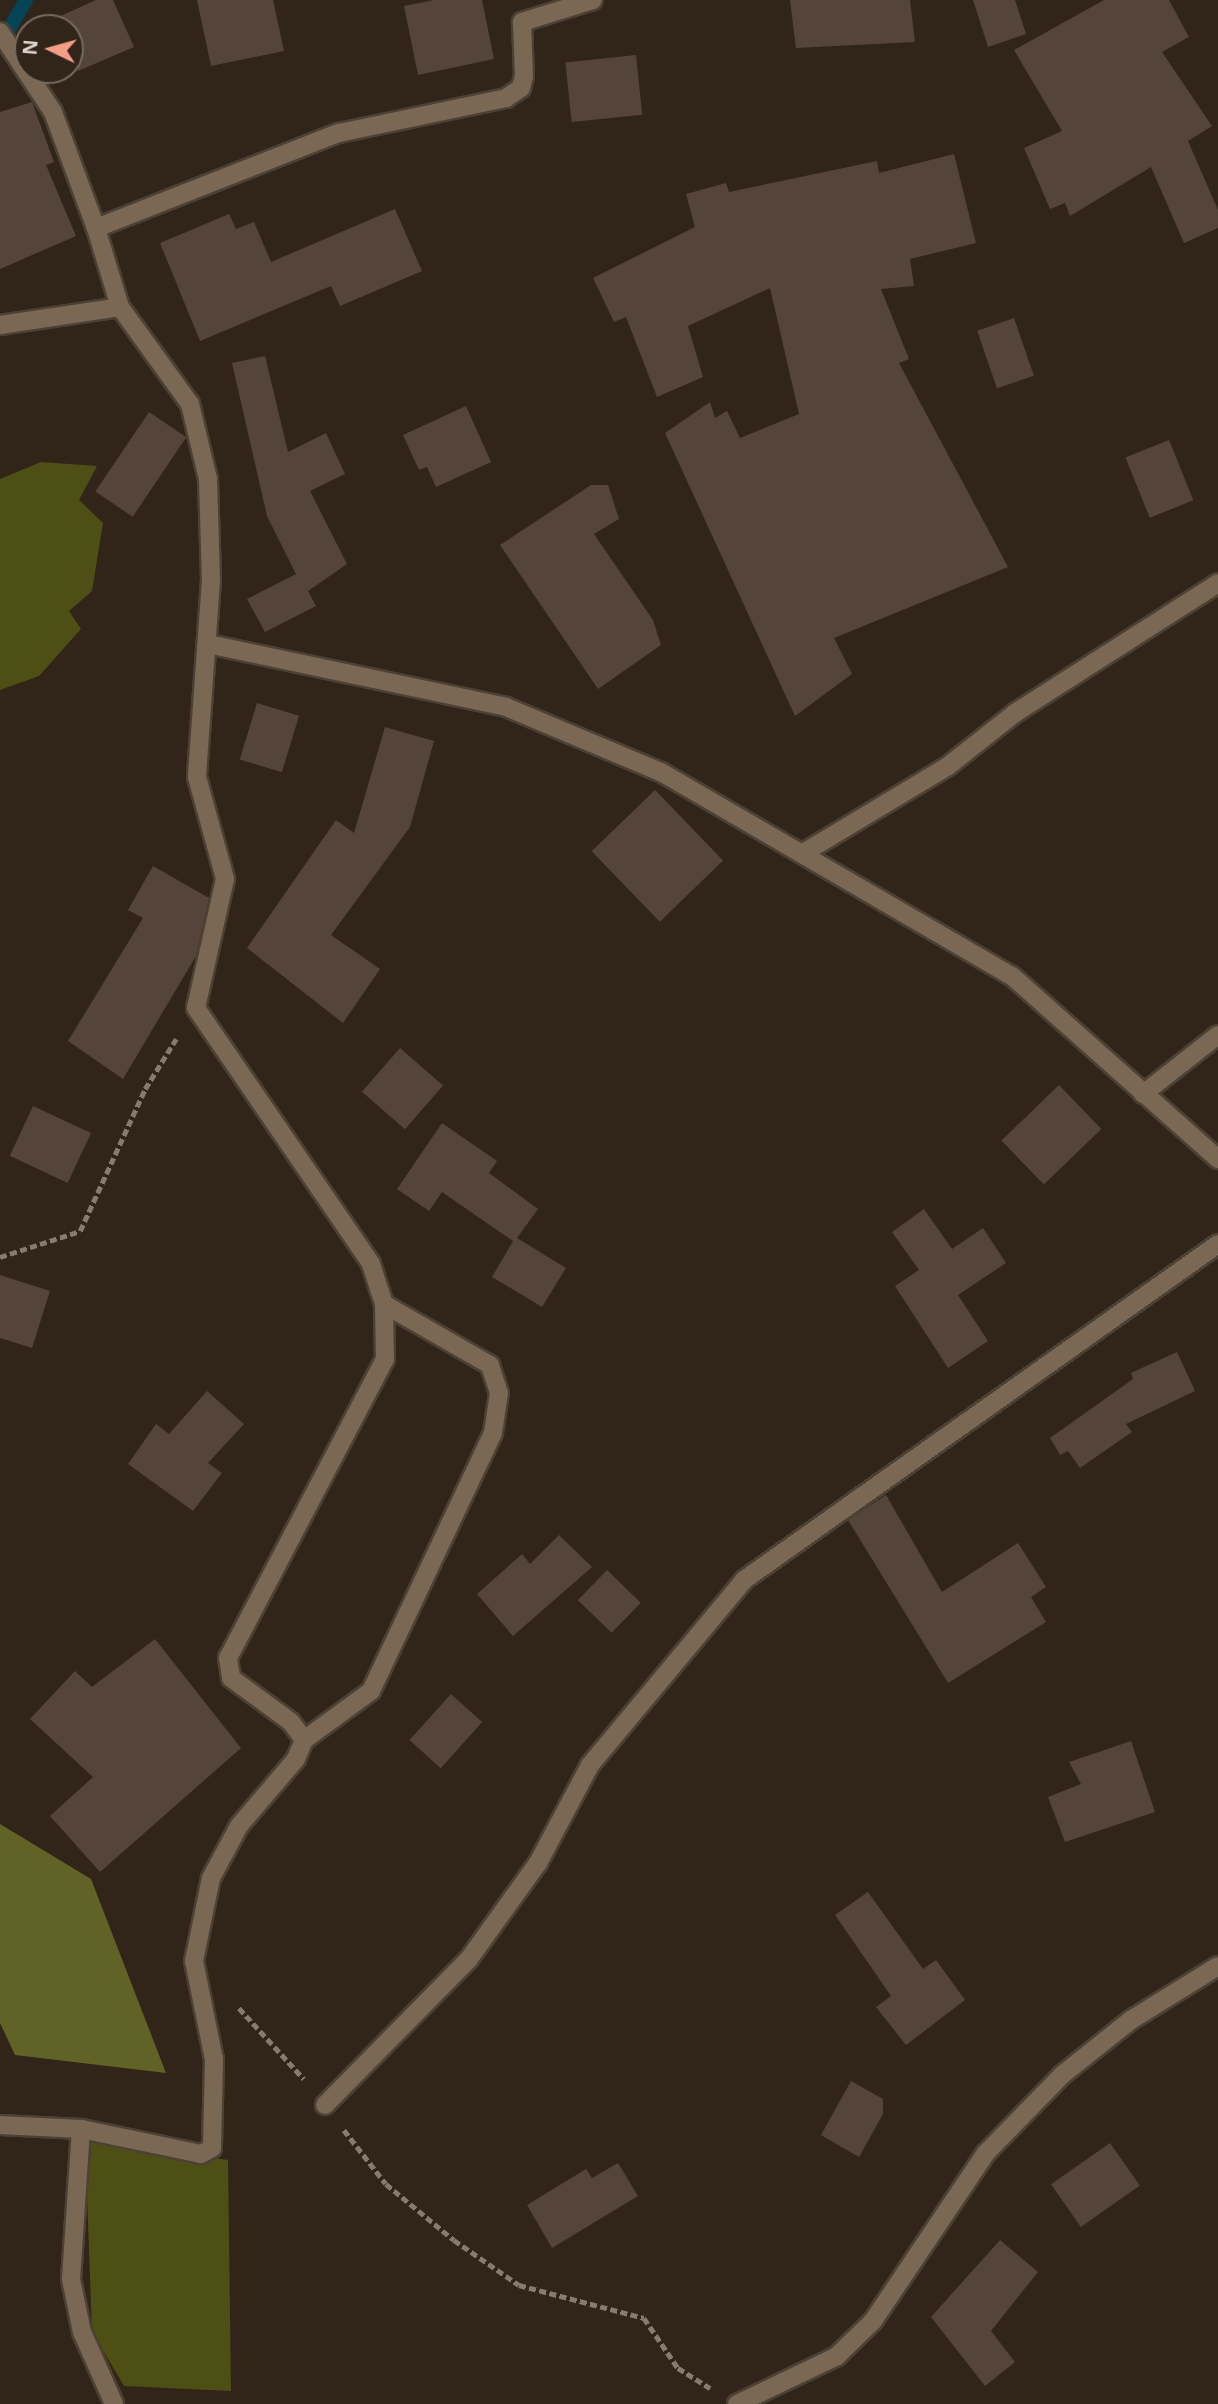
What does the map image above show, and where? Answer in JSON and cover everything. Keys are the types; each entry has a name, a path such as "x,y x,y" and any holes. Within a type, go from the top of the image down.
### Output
{"street":[{"path":"96,228 339,133 506,98 521,88 524,76 522,22 593,0"},
{"path":"0,32 53,112 96,228 120,307 190,404 208,480 208,644 197,777 225,879 196,1008 372,1264 384,1304 386,1359 228,1658 231,1678 290,1722 304,1740"},
{"path":"0,326 120,307"},
{"path":"805,852 948,766 1016,713 1218,583"},
{"path":"208,644 506,707 661,772 805,852 1012,976 1218,1159"},
{"path":"1143,1094 1218,1035"},
{"path":"325,2105 469,1959 538,1863 590,1765 744,1580 1218,1244"},
{"path":"0,2125 81,2129 201,2154 212,2148 214,2059 194,1962 211,1878 239,1826 296,1759 304,1740 371,1691 493,1433 499,1393 490,1366 384,1304"},
{"path":"730,2400 837,2356 873,2321 1005,2134 1062,2075 1131,2020 1218,1966"},
{"path":"81,2129 71,2279 82,2332 114,2404"}],"path":[{"path":"0,1256 80,1231 145,1089 196,1008"},
{"path":"194,1962 325,2105 386,2184 454,2240 519,2285 644,2318 678,2368 730,2400"}],"shaded area":[{"path":"41,462 97,466 79,500 103,523 92,591 69,611 81,629 39,676 0,690 0,479"},
{"path":"0,1824 91,1879 166,2073 15,2055 0,2023"},
{"path":"85,2139 228,2160 231,2391 124,2386 92,2332"}],"building":[{"path":"96,0 113,0 134,47 84,68 84,14 65,14"},
{"path":"197,0 273,0 284,51 211,66"},
{"path":"434,0 482,0 494,59 418,75 404,6"},
{"path":"790,0 910,0 915,42 796,48"},
{"path":"973,0 1015,0 1026,34 988,47"},
{"path":"1104,0 1169,0 1189,37 1162,52 1212,126 1188,141 1218,210 1218,228 1184,243 1151,167 1070,216 1065,203 1050,209 1024,148 1062,131 1014,50"},
{"path":"636,55 642,115 572,122 565,62"},
{"path":"32,102 54,162 46,165 76,236 0,269 0,112"},
{"path":"954,154 976,243 910,259 914,286 881,289 909,359 899,363 1008,567 834,638 852,674 795,716 665,433 710,402 715,418 727,411 740,438 799,414 770,288 688,326 703,377 657,397 626,317 614,322 593,278 695,227 686,194 726,183 729,192 877,161 879,173"},
{"path":"395,209 422,271 340,306 331,286 200,341 160,243 229,214 236,229 254,222 271,262"},
{"path":"1014,318 1034,376 997,388 977,331"},
{"path":"265,356 288,452 326,433 345,474 310,491 347,564 308,591 316,606 265,632 247,599 296,574 267,516 232,363"},
{"path":"466,406 491,462 436,487 427,467 419,470 403,435"},
{"path":"149,412 186,437 133,517 95,492"},
{"path":"1169,440 1193,500 1150,518 1125,458"},
{"path":"591,485 608,485 619,519 594,534 653,620 661,645 598,689 500,545"},
{"path":"257,703 299,716 282,772 240,759"},
{"path":"385,727 434,741 410,827 331,935 380,969 343,1023 247,948 336,820 354,833"},
{"path":"655,790 723,860 660,922 592,851"},
{"path":"153,866 209,898 196,956 123,1079 68,1041 143,918 128,910"},
{"path":"400,1048 443,1085 405,1129 362,1092"},
{"path":"1059,1085 1101,1129 1044,1184 1001,1141"},
{"path":"33,1106 91,1133 68,1183 10,1156"},
{"path":"442,1123 497,1161 489,1173 538,1209 517,1238 566,1268 542,1307 492,1277 513,1241 442,1192 429,1211 397,1189"},
{"path":"924,1209 952,1249 983,1228 1006,1263 958,1295 988,1341 948,1368 895,1286 919,1270 892,1232"},
{"path":"0,1275 50,1291 32,1348 0,1338"},
{"path":"1177,1352 1195,1391 1126,1424 1132,1432 1080,1468 1068,1451 1060,1455 1050,1438 1133,1379 1131,1373"},
{"path":"207,1391 244,1424 208,1463 222,1473 193,1511 128,1464 156,1424 169,1434"},
{"path":"886,1495 942,1592 1018,1543 1046,1587 1031,1597 1046,1622 948,1683 848,1520"},
{"path":"559,1535 592,1567 513,1636 477,1594 522,1554 530,1564"},
{"path":"607,1570 641,1603 612,1633 578,1600"},
{"path":"155,1639 241,1748 100,1872 50,1816 93,1777 30,1719 75,1671 92,1687"},
{"path":"451,1694 482,1722 441,1768 410,1740"},
{"path":"1131,1741 1155,1812 1065,1842 1048,1797 1081,1784 1069,1762"},
{"path":"868,1892 923,1969 936,1960 965,2000 906,2045 876,2007 891,1996 835,1915"},
{"path":"851,2081 883,2099 883,2114 859,2157 821,2135"},
{"path":"1110,2143 1140,2186 1081,2227 1051,2184"},
{"path":"618,2163 638,2196 552,2248 527,2205 586,2169 592,2178"},
{"path":"1000,2240 1038,2272 991,2331 1015,2362 985,2386 931,2317"}],"waterway":[{"path":"0,45 26,0"}]}
